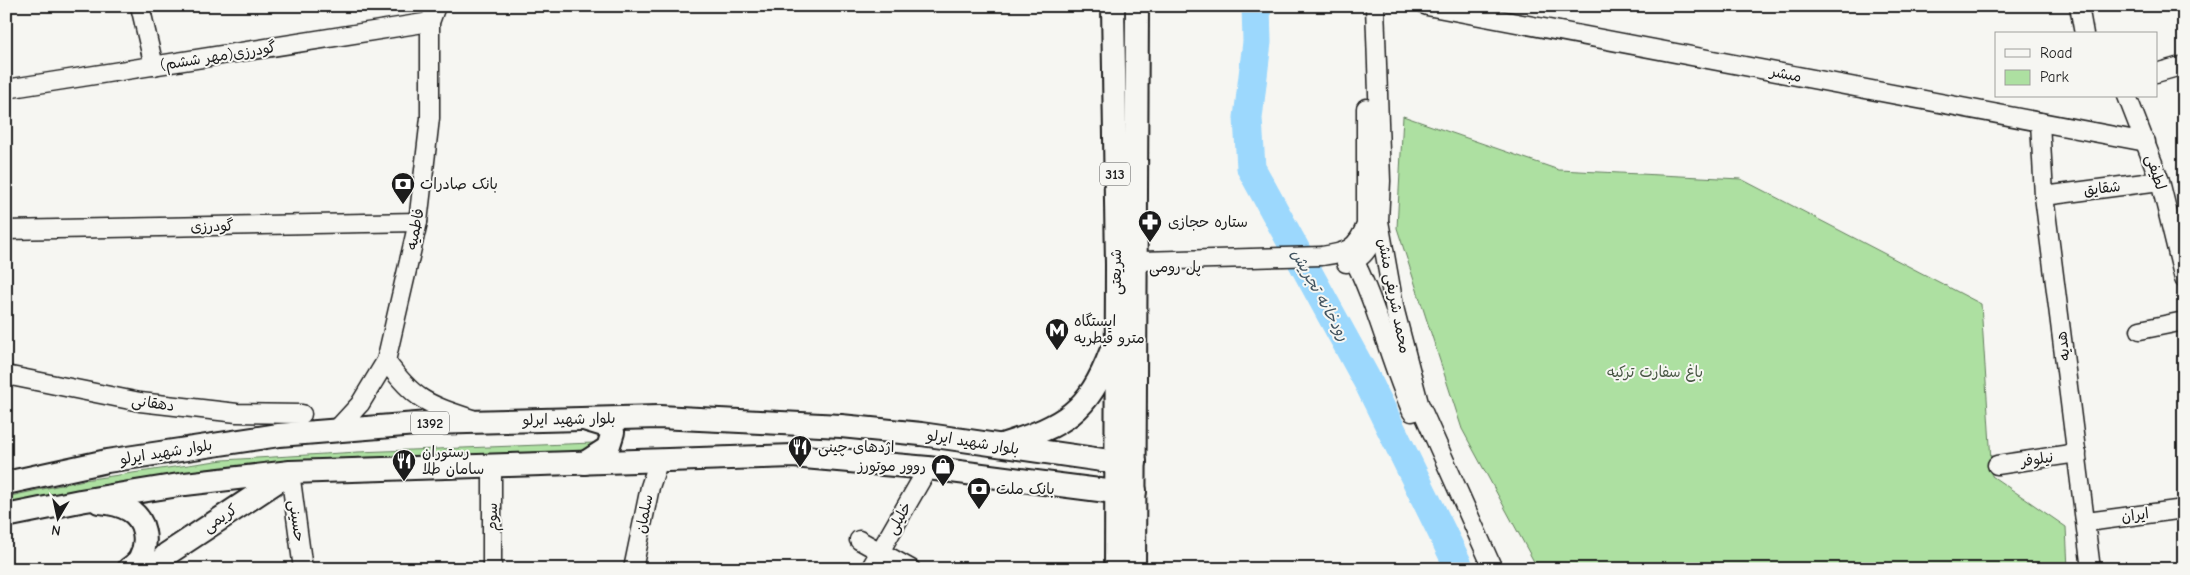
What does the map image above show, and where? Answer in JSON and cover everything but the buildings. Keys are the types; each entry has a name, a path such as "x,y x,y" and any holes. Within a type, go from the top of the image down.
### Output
{"main road":[{"name":"شریعتی","path":"1113,6 1117,265 1115,342 1125,462"},
{"name":"شریعتی","path":"1116,569 1125,491 1134,265 1137,6"},
{"path":"998,446 1038,434 1079,409 1102,376 1115,342"},
{"name":"بلوار شهید ایرلو","path":"6,483 107,461 172,450 337,429 480,421 659,417 842,426 922,434 998,446 1125,462"},
{"path":"582,419 607,426 613,432 608,448 585,463"},
{"name":"بلوار شهید ایرلو","path":"6,516 80,501 185,484 290,472 792,456 928,468 1125,491"},
{"name":"کریمی","path":"153,569 167,554 290,472"},
{"name":"شریعتی","path":"1125,491 1134,569"},
{"path":"80,501 120,505 131,510 141,521 144,532 144,547 140,560 129,569"}],"street":[{"path":"140,6 154,66"},
{"name":"محمد شریفی منش","path":"1365,6 1368,184 1373,223 1419,403 1493,569"},
{"name":"محمد شریفی منش","path":"1373,223 1380,182 1375,6"},
{"name":"مبشر","path":"1427,6 2146,142"},
{"path":"2079,6 2084,32"},
{"name":"گودرزی(مهر ششم)","path":"6,89 154,66 433,14"},
{"name":"فاطمیه","path":"337,429 360,404 386,361 418,222 430,118 433,14"},
{"path":"2158,72 2184,65"},
{"name":"لطیفی","path":"2128,98 2160,181 2184,279"},
{"name":"هدیه","path":"2040,122 2044,196 2087,522 2091,569"},
{"name":"شقایق","path":"2044,196 2160,181"},
{"name":"گودرزی","path":"6,230 418,222"},
{"path":"1353,256 1370,246 1373,223"},
{"name":"پل رومی","path":"1134,265 1320,262 1353,256"},
{"name":"محمد شریفی منش","path":"1353,256 1367,284 1398,380 1480,569"},
{"path":"2140,330 2184,321"},
{"path":"386,361 401,383 417,397 441,409 480,421"},
{"name":"دهقانی","path":"6,375 140,402 236,413 302,414"},
{"name":"نیلوفر","path":"1997,465 2077,453"},
{"name":"سلمان","path":"633,569 650,487 660,460"},
{"name":"سوم","path":"492,466 492,569"},
{"name":"خلیلی","path":"870,569 928,468"},
{"name":"حسینی","path":"290,472 303,569"},
{"name":"ایران","path":"2087,522 2184,509"},
{"path":"859,540 911,569"}],"green space":[{"name":"باغ سفارت ترکیه","path":"1403,116 1559,170 1741,179 1981,304 1992,476 2066,527 2068,569 1538,569 1462,429 1397,228"},
{"path":"593,443 596,453 299,463 225,469 151,478 78,490 6,506 6,497 84,480 223,460 358,452"}],"waterway":[{"name":"رودخانه تجریش","path":"1256,6 1257,42 1248,118 1251,168 1369,384 1460,569"}],"place":[{"name":"بانک صادرات","path":"403,205"},
{"name":"ستاره حجازی","path":"1150,243"},
{"name":"ایستگاه مترو قیطریه","path":"1057,351"},
{"name":"اژدهای چینی","path":"800,468"},
{"name":"رستوران سامان طلا","path":"404,482"},
{"name":"روور موتورز","path":"943,487"},
{"name":"بانک ملت","path":"979,510"}]}
